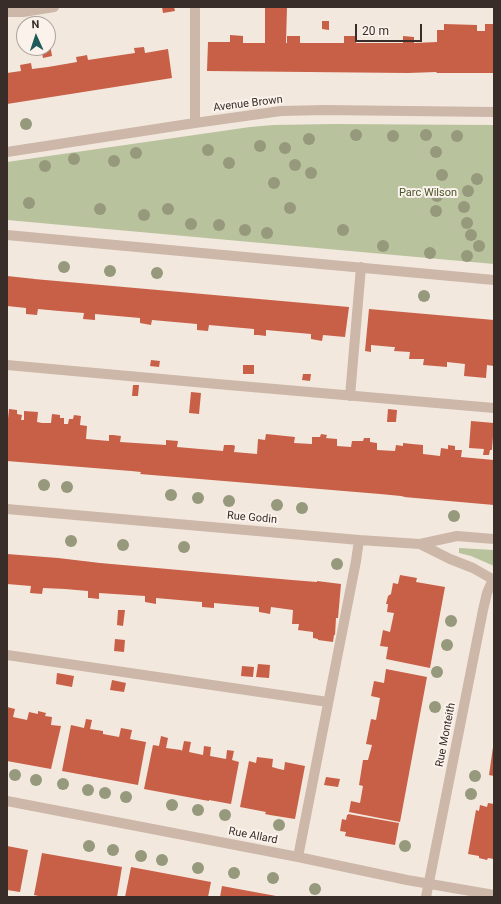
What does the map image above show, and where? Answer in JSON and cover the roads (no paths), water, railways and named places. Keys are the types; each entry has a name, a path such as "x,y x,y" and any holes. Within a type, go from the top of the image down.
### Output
{"street":[{"path":"7,12 23,12 54,7"},
{"path":"195,7 195,122"},
{"name":"Avenue Brown","path":"7,152 195,122 281,111 324,110 494,112"},
{"path":"7,235 494,280"},
{"path":"350,396 361,267"},
{"path":"7,365 494,408"},
{"name":"Rue Godin","path":"7,509 420,544 457,536 494,539"},
{"path":"298,857 359,540"},
{"path":"420,544 450,559 473,568 494,580"},
{"name":"Rue Monteith","path":"426,897 483,610 487,593 494,580"},
{"path":"7,655 328,702"},
{"name":"Rue Allard","path":"7,801 298,857 407,880 494,895"}],"park label":[{"name":"Parc Wilson","path":"428,193"}]}
